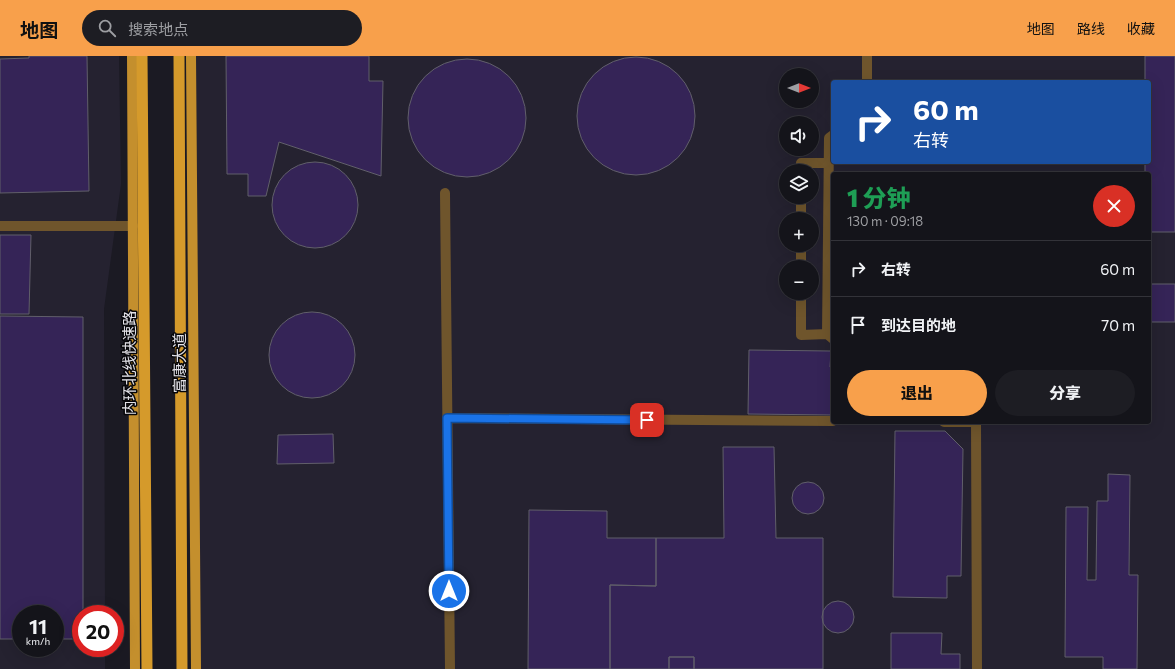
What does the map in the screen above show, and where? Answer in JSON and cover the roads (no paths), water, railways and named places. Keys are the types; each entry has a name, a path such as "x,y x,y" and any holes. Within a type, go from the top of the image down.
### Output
{"highway":[{"name":"内环北线快速路","path":"142,56 147,669"},
{"path":"179,56 182,669"}],"main road":[{"path":"132,56 135,669"},
{"name":"富康大道","path":"191,56 196,669"}],"lane":[{"path":"867,56 867,80"},
{"path":"801,300 801,335 830,336 829,138 831,136"},
{"path":"801,164 829,163"},
{"path":"445,194 450,669"},
{"path":"0,226 133,226"},
{"path":"447,418 831,421"},
{"path":"976,424 977,669"}]}
